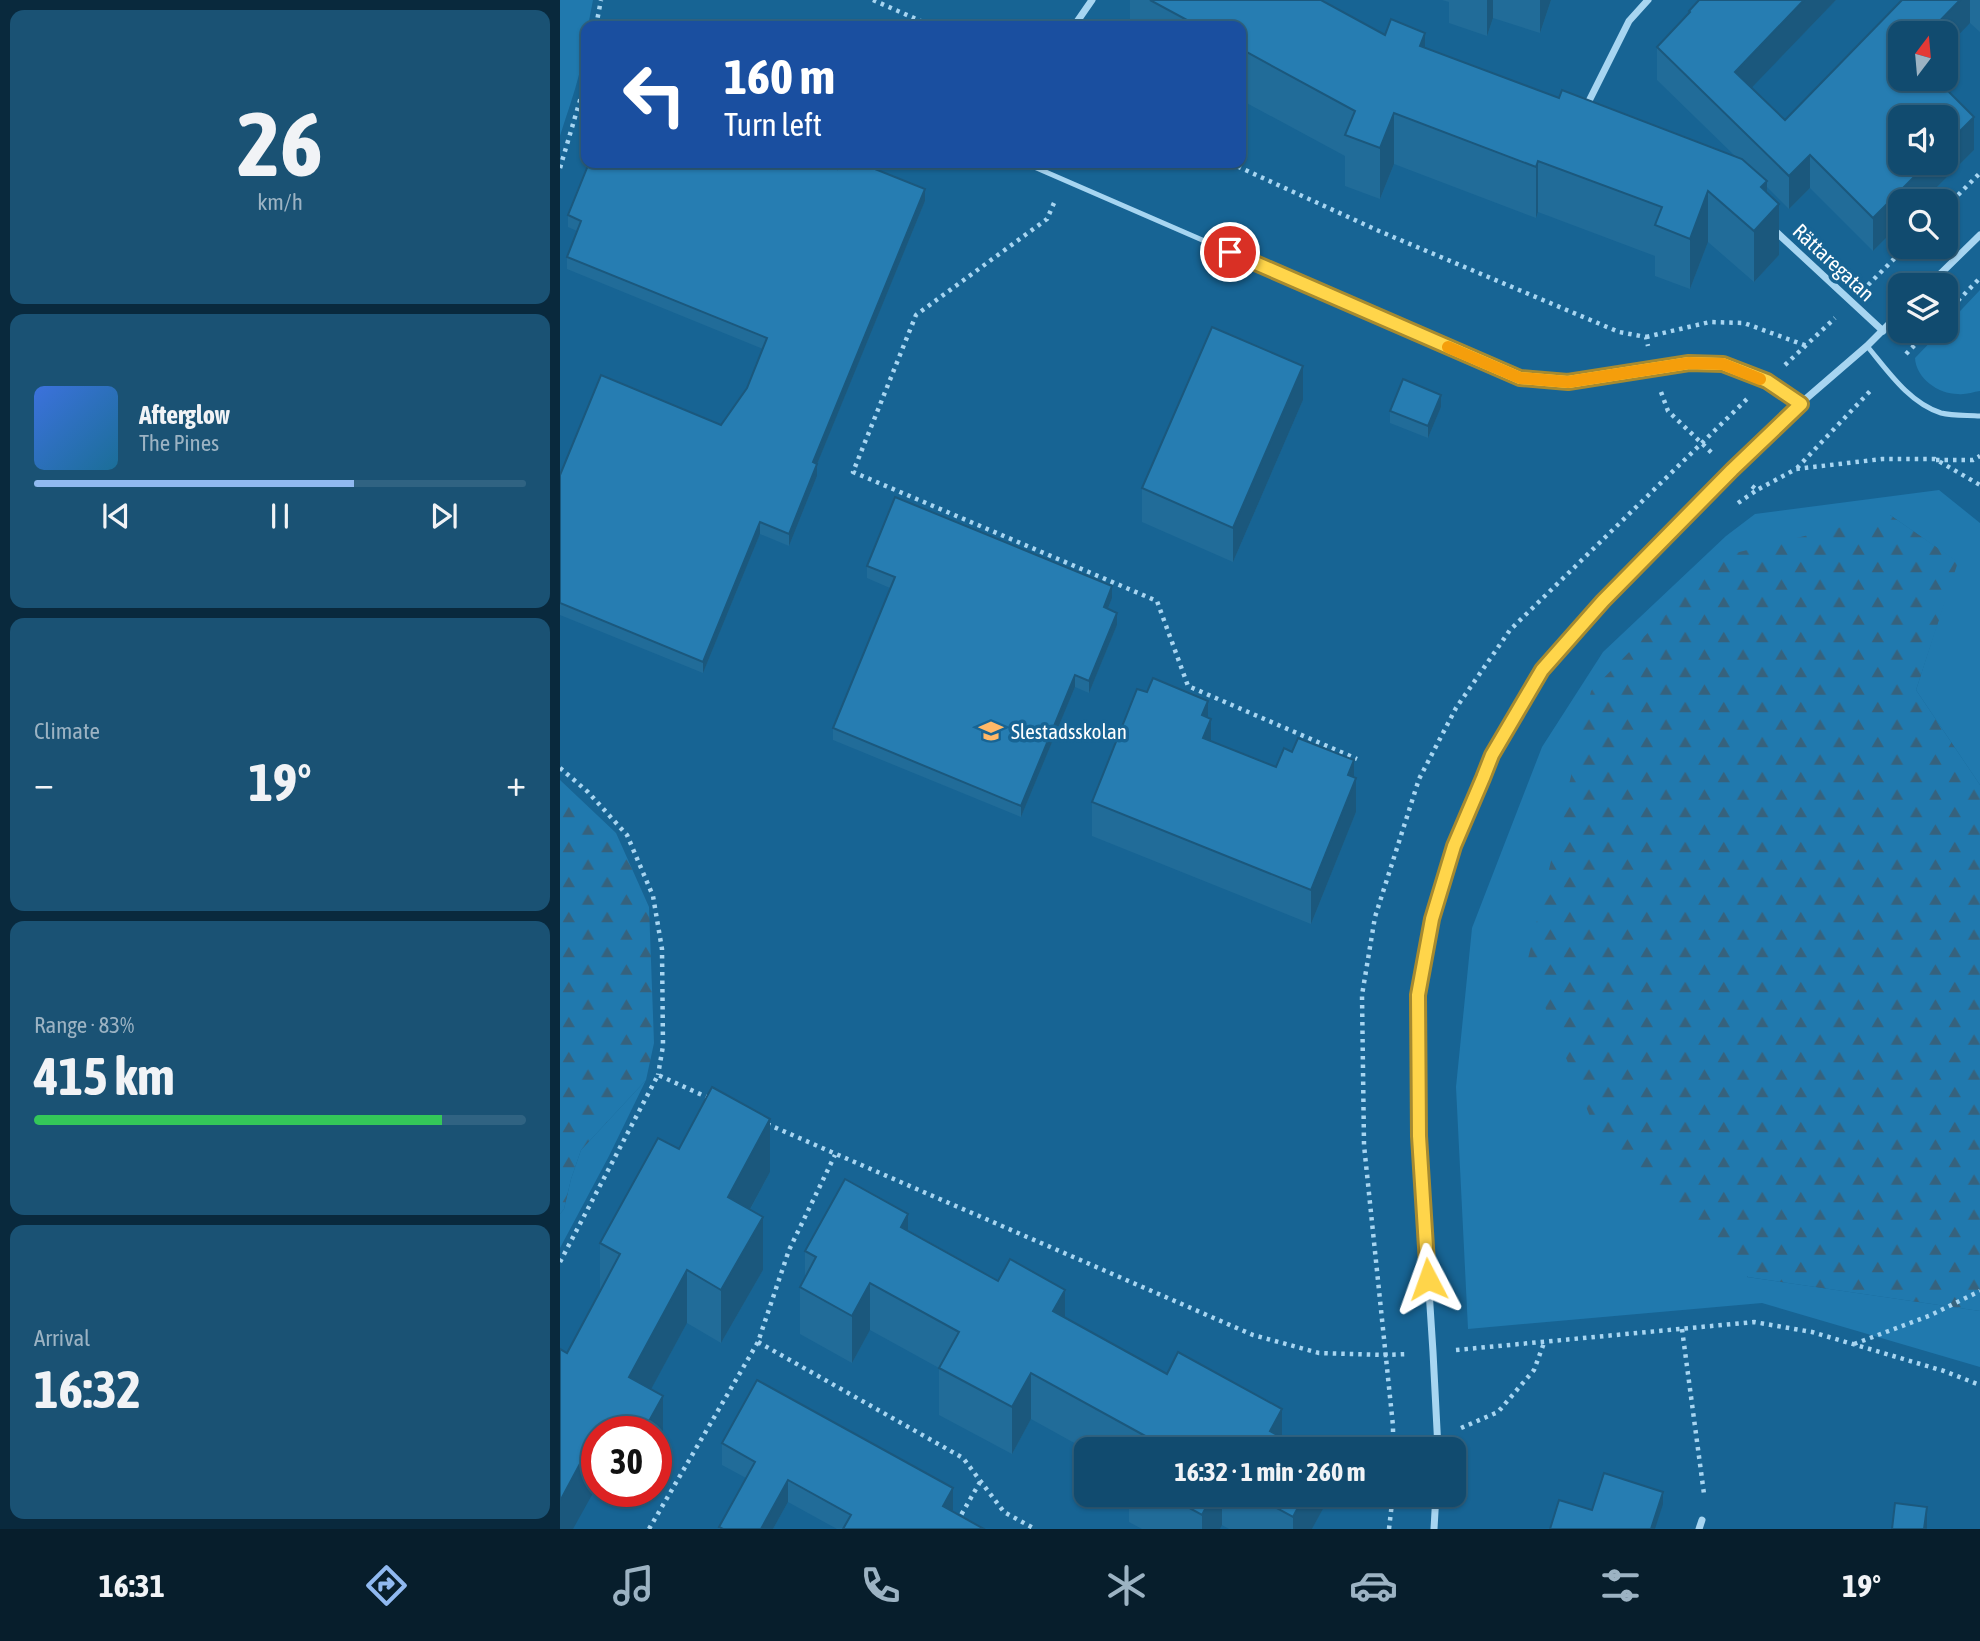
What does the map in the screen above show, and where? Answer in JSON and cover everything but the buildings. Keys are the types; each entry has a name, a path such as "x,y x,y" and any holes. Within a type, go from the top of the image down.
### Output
{"street":[{"path":"1077,21 1092,0"},
{"path":"1592,120 1581,115 1629,21 1648,0"},
{"name":"Rättaregatan","path":"1768,224 1883,331"},
{"path":"1941,273 1980,235"},
{"path":"1438,1437 1419,1136 1418,995 1432,919 1454,846 1492,755 1542,670 1603,601 1732,470 1888,326"},
{"path":"1434,1529 1435,1507"},
{"path":"1699,1529 1702,1520"}],"lane":[{"path":"1037,168 1520,378 1568,382 1689,363 1723,364 1767,381 1801,404"},
{"path":"1867,346 1914,398 1941,413 1980,416"}],"path":[{"path":"597,21 601,0"},
{"path":"873,0 921,21"},
{"path":"560,168 581,97"},
{"path":"1241,168 1379,231 1619,332 1646,337 1710,322 1744,323 1808,346"},
{"path":"1958,195 1980,173"},
{"path":"1065,180 1047,219 916,314 853,472 1157,601 1188,686 1357,759"},
{"path":"1700,443 1808,346 1894,259"},
{"path":"1958,301 1980,278"},
{"path":"1646,337 1653,368 1668,411 1700,443 1757,490 1796,469 1916,343"},
{"path":"1796,469 1882,459 1973,460 1980,456"},
{"path":"1935,460 1980,485"},
{"path":"560,768 588,792 627,835 653,896 662,949 663,1046 657,1075 560,1262"},
{"path":"657,1075 721,1104"},
{"path":"759,1121 1253,1335 1319,1353 1385,1355 1433,1352 1754,1322 1812,1332 1944,1371 1980,1385"},
{"path":"649,1529 758,1342 789,1250 836,1155"},
{"path":"1853,1344 1931,1315 1980,1291"},
{"path":"1682,1329 1704,1492 1702,1520"},
{"path":"758,1342 962,1458 1004,1512 1035,1529"},
{"path":"1440,1437 1498,1412 1534,1370 1544,1342"},
{"path":"953,1529 980,1482"},
{"path":"1389,1529 1392,1507"}],"green space":[{"path":"560,0 593,0 589,21 581,21 581,68 560,136"},
{"path":"1980,290 1980,391 1961,394 1943,391 1929,384 1919,372 1915,358 1929,343 1958,343 1958,313"},
{"path":"1939,490 1980,523 1980,785 1916,690 1957,562 1890,515 1747,1277 1980,1311 1980,1367 1762,1303 1468,1329 1456,1087 1472,928 1542,747 1603,652 1726,536 1755,514"},
{"path":"1890,515 1958,562 1916,690 1980,785 1980,1311 1748,1277 1598,1136 1527,963 1591,691 1723,556"},
{"path":"560,780 616,833 649,907 654,1043 646,1080 581,1150 564,1209 560,1214"},
{"path":"646,1080 560,1248 560,1214 564,1209 581,1150"}],"slow traffic":[{"path":"1448,347 1520,378 1568,382 1689,363 1723,364 1760,379"}],"place":[{"name":"Slestadsskolan","path":"991,731"}],"route":[{"path":"1230,252 1520,378 1568,382 1689,363 1723,364 1767,381 1801,404 1603,601 1542,670 1492,755 1454,846 1432,919 1418,995 1419,1136 1428,1279"}]}
